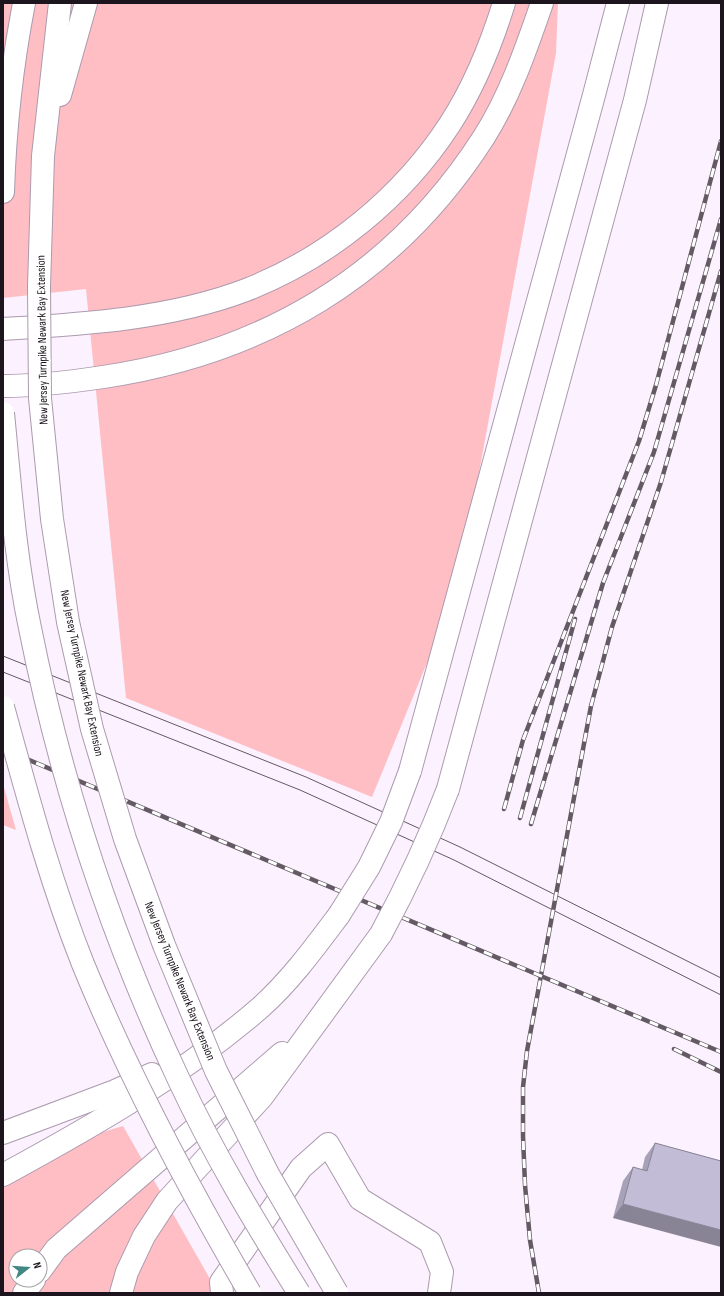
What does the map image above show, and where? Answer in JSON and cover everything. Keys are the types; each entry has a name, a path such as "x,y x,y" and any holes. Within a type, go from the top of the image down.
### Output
{"main road":[{"path":"3,192 5,151 19,28 24,3"},
{"name":"New Jersey Turnpike Newark Bay Extension","path":"60,3 43,156 39,287 40,398 52,519 68,622 92,728 125,839 164,945 216,1071 268,1174 337,1293"},
{"path":"43,156 86,3"},
{"path":"3,329 50,326 125,318 193,306 246,290 304,262 329,246 382,204 407,180 450,124 485,57 504,3"},
{"path":"3,386 72,382 133,373 196,358 245,340 293,317 335,292 378,259 402,238 419,221 455,179 485,136 509,89 528,44 542,3"},
{"path":"594,95 603,3"},
{"path":"3,1175 76,1135 144,1094 212,1047 262,1006 306,958 339,915 369,867 391,822 410,771 618,3"},
{"path":"121,1293 127,1272 144,1236 167,1201 262,1097 381,934 404,892 428,840 448,789 635,100 657,3"},
{"path":"635,100 669,3"},
{"path":"3,412 14,524 30,627 55,738 88,854 131,971 179,1081 236,1189 300,1293"},
{"path":"3,708 33,816 57,891 86,970 113,1035 183,1176 250,1293"},
{"path":"48,1260 56,1249 274,1061 326,1009"},
{"path":"3,1133 115,1091 212,1047"},
{"path":"222,1293 221,1282 301,1168 328,1144 360,1199 430,1242 442,1272 439,1293"}],"shaded area":[{"path":"3,3 558,3 556,53 458,587 372,797 126,698 86,289 3,298"},
{"path":"3,784 16,830 3,825"},
{"path":"123,1126 218,1293 3,1293 3,1162"}],"building":[{"path":"655,1143 721,1161 721,1230 623,1204 633,1167 647,1171"}],"tram line":[{"path":"3,656 306,777 460,847 721,978"},
{"path":"3,672 300,790 454,860 721,995"}],"railway":[{"path":"504,809 523,740 639,441 656,385 721,141"},
{"path":"531,824 603,583 654,452 721,219"},
{"path":"539,1293 530,1240 525,1185 523,1087 527,1051 591,706 612,627 661,482 721,271"},
{"path":"520,818 575,619"},
{"path":"3,749 721,1052"},
{"path":"674,1049 721,1072"}]}
